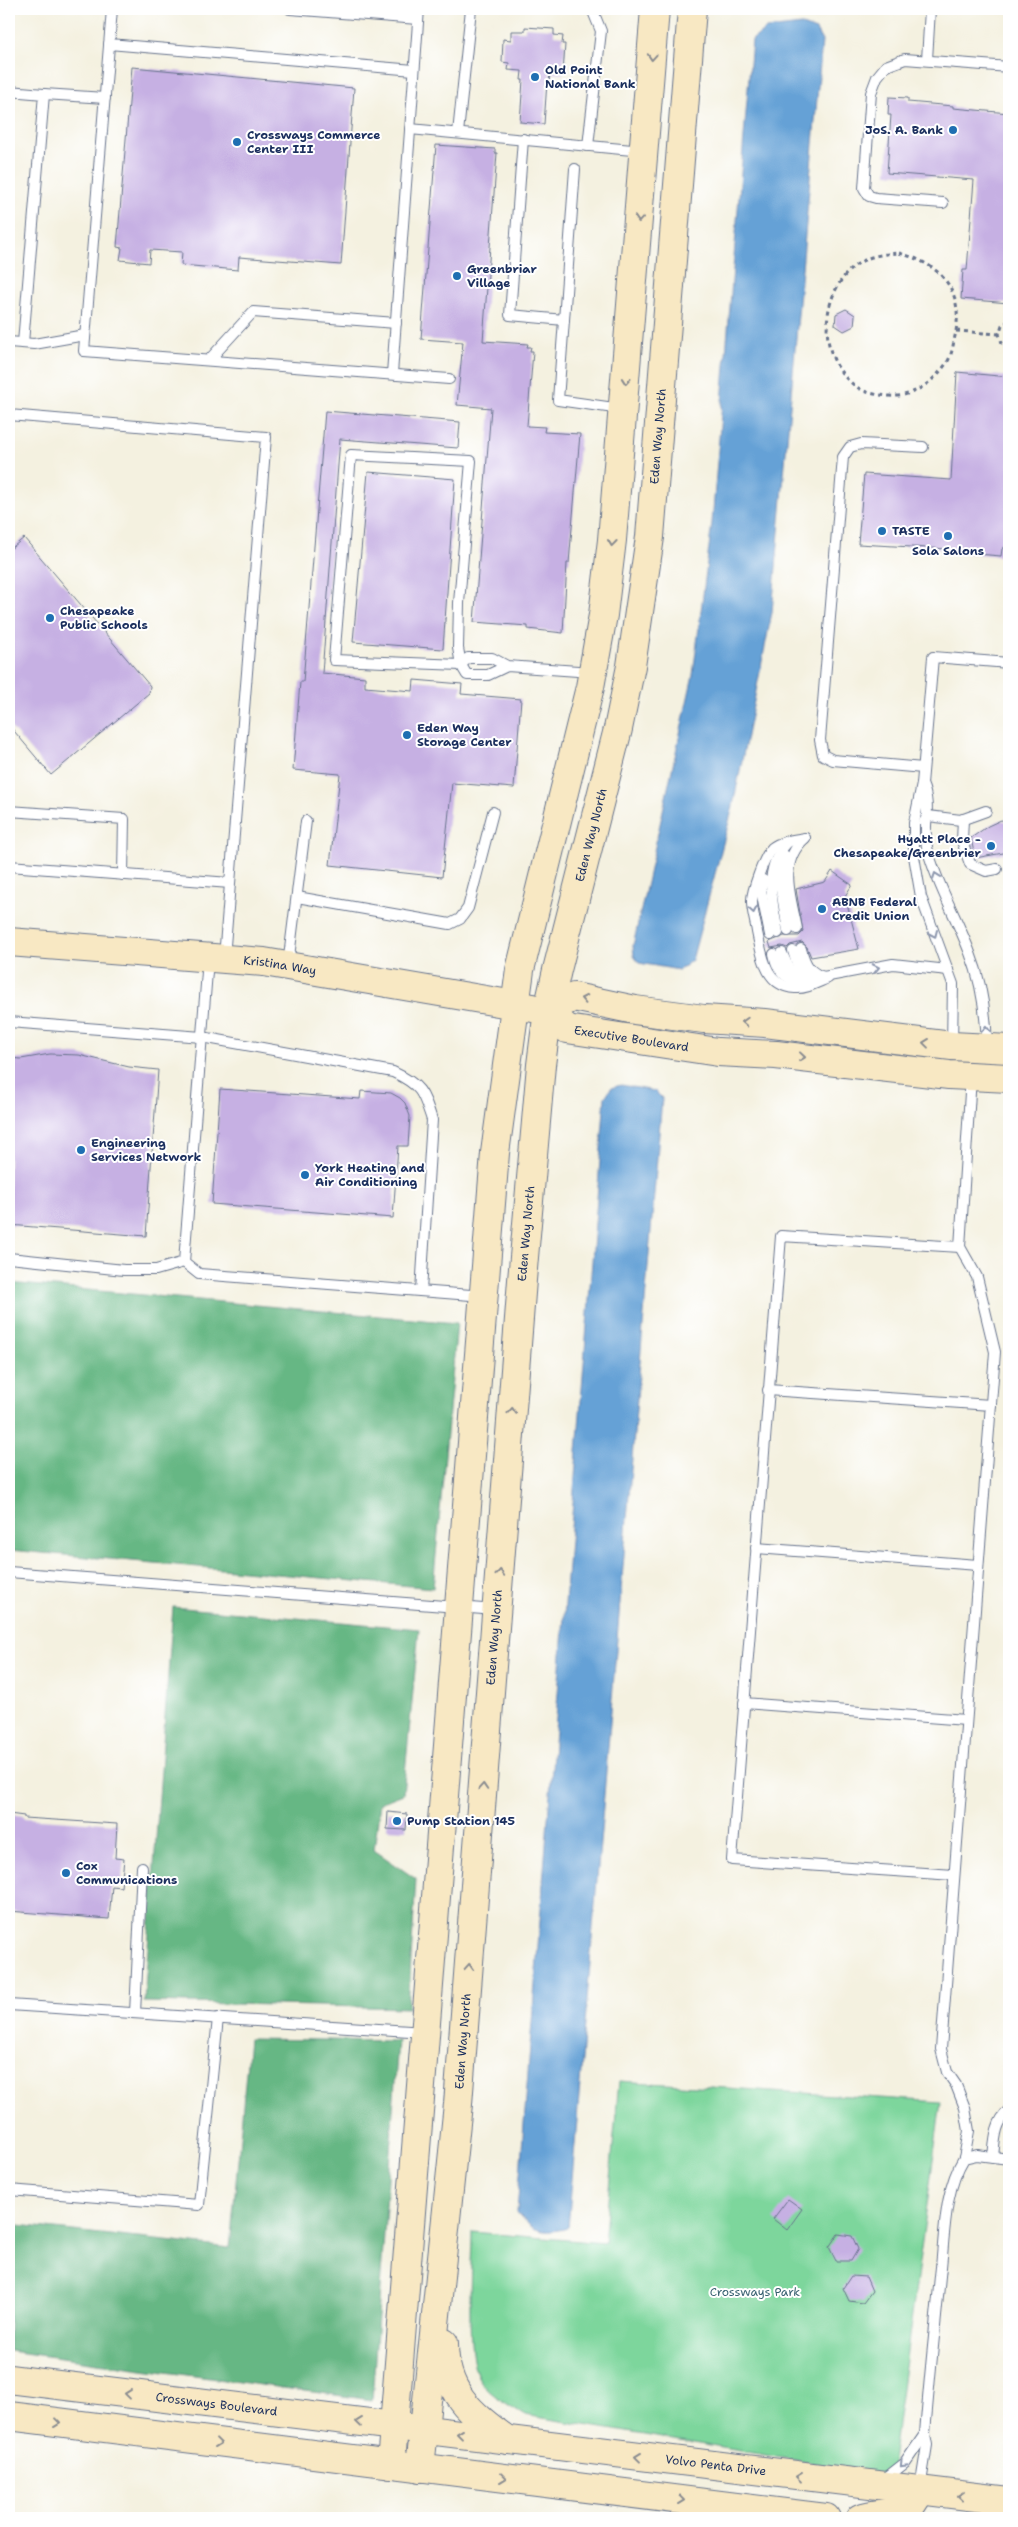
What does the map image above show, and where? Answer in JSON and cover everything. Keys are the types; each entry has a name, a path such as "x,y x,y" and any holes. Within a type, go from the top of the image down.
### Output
{"street":[{"path":"391,2464 495,1153 520,970 574,758 593,672 609,568 624,409 655,9"},
{"name":"Eden Way North","path":"420,2468 458,2104 534,1138 548,1010 618,729 642,604 650,538 692,9"},
{"name":"Kristina Way","path":"9,942 216,958 288,966 548,1010"},
{"path":"548,1010 574,997 635,1010 704,1020 765,1023 976,1064"},
{"path":"458,2104 456,2208 444,2356 450,2383 458,2396 482,2421 508,2440"},
{"name":"Crossways Boulevard","path":"9,2379 424,2430"},
{"path":"9,2416 826,2518"},
{"name":"Volvo Penta Drive","path":"424,2430 920,2492 1009,2501"},
{"path":"860,2518 877,2513 897,2513 909,2509 920,2492"}],"lane":[{"path":"112,9 84,350 449,379"},
{"path":"290,9 418,14 392,374"},
{"path":"458,133 471,9"},
{"path":"588,146 600,30 592,9"},
{"path":"927,60 930,9"},
{"path":"109,44 414,70"},
{"path":"943,203 876,198 866,193 862,183 871,93 877,76 886,66 905,59 1009,67"},
{"path":"9,91 105,98"},
{"path":"23,343 44,94"},
{"path":"410,128 644,151"},
{"path":"523,139 510,315 564,320"},
{"path":"574,170 558,400 624,409"},
{"path":"209,360 253,312 396,323"},
{"path":"9,342 34,344 85,335"},
{"path":"9,415 266,437 230,883 202,1037 184,1262"},
{"path":"923,447 861,444 850,447 843,457 820,740 823,755 833,760 923,768"},
{"path":"506,666 488,675 467,675 461,665 458,648 459,604 471,461 351,455 334,660 461,665 468,658 492,658 506,666 593,672"},
{"path":"976,1064 953,984 931,926 916,877 914,834 922,784 933,657 1009,662"},
{"path":"920,2492 927,2445 925,2434 948,2200 957,2169 964,2158 969,2131 965,2108 956,2085 947,2072 940,2049 995,1352 977,1277 960,1247 976,1064 986,1012 978,974 930,859 926,839 927,796 922,784"},
{"path":"9,811 124,819 123,875"},
{"path":"928,816 963,819 986,811"},
{"path":"297,897 450,924 460,919 468,908 493,812"},
{"path":"914,834 928,816"},
{"path":"963,819 962,841 970,864 986,870 997,869"},
{"path":"288,966 306,821"},
{"path":"794,840 769,853 752,899 762,960 771,976 790,987 806,986 823,979"},
{"path":"794,840 788,869 783,932 770,877 777,858 794,840"},
{"path":"9,866 230,883"},
{"path":"823,979 787,952 785,963 793,974 807,981 823,979 893,964 948,970"},
{"path":"9,1022 202,1037 393,1072 412,1081 424,1096 432,1120 421,1291"},
{"path":"954,1875 732,1860 781,1236 960,1247"},
{"path":"9,1258 124,1270 156,1270 184,1262"},
{"path":"184,1262 199,1274 484,1296"},
{"path":"768,1390 991,1405"},
{"path":"756,1548 978,1565"},
{"path":"9,1572 460,1609 496,1610"},
{"path":"744,1703 966,1720"},
{"path":"136,2013 142,1867"},
{"path":"9,2004 426,2032"},
{"path":"9,2190 199,2205 218,2018"},
{"path":"993,2157 996,2132 1000,2119 1009,2110"},
{"path":"964,2158 977,2155 1009,2159"},
{"path":"874,2486 906,2463 925,2434"}],"path":[{"path":"899,253 919,258 936,269 950,285 956,304 956,331 950,359 936,378 918,390 896,396 874,394 854,385 840,370 830,348 827,332 828,316 833,294 844,276 866,260 878,255 899,253"},
{"path":"1009,321 1002,326 999,334 1002,343 1009,348"},
{"path":"956,331 999,334"}],"green space":[{"path":"9,1283 457,1323 433,1588 9,1550"},
{"path":"173,1607 419,1629 403,1794 380,1803 374,1850 416,1879 408,2008 144,2002"},
{"path":"249,2039 398,2041 372,2400 9,2351 9,2224 230,2248"},
{"name":"Crossways Park","path":"619,2081 941,2102 890,2476 525,2415 484,2386 475,2369 470,2332 472,2232 604,2243"}],"water":[{"path":"802,25 816,30 822,41 772,612 732,810 692,960 679,970 639,963 634,956 633,946 693,675 712,523 752,40 766,29"},
{"path":"621,1085 655,1091 662,1098 568,2228 545,2231 528,2224 517,2212 605,1097 611,1088"}],"building":[{"name":"Old Point National Bank","path":"525,27 554,29 554,35 563,36 562,44 565,44 563,74 550,73 549,83 547,82 544,124 520,122 522,71 508,70 509,63 502,62 503,39 511,40 511,31 525,31"},
{"name":"Crossways Commerce Center III","path":"132,67 354,88 341,265 239,257 238,270 181,265 182,252 150,250 149,263 120,260 122,248 117,247"},
{"path":"889,97 908,98 908,102 953,106 953,108 1009,113 1009,303 961,299 963,270 967,270 974,180 887,173 891,115 888,115"},
{"path":"436,145 495,149 495,153 497,153 483,341 528,344 527,347 531,347 530,351 533,351 527,426 545,427 544,432 580,434 569,563 567,563 563,633 528,629 528,626 474,622 491,408 457,405 463,342 421,339"},
{"path":"846,309 855,315 854,326 844,331 835,325 836,314"},
{"path":"957,372 1009,377 1009,544 1002,549 1001,556 965,553 966,550 858,544 864,474 951,480"},
{"path":"325,411 460,422 458,448 340,439 322,673 365,677 365,687 413,691 414,680 462,684 461,694 521,699 514,788 452,783 442,877 330,865 340,774 293,770 300,682 303,682"},
{"path":"368,472 455,479 443,649 353,642"},
{"name":"Chesapeake Public Schools","path":"24,538 150,686 149,693 51,775 9,725 9,550"},
{"name":"Hyatt Place - Chesapeake/Greenbrier","path":"1001,820 1009,822 1009,852 975,858 971,838 988,826"},
{"name":"ABNB Federal Credit Union","path":"832,871 852,885 845,896 859,949 811,957 807,947 802,942 790,945 787,948 782,946 771,948 769,942 784,936 799,936 803,932 796,889 825,882"},
{"name":"Engineering Services Network","path":"50,1054 79,1055 129,1067 158,1070 146,1236 9,1225 9,1058 21,1059"},
{"name":"York Heating and Air Conditioning","path":"220,1089 360,1099 361,1091 391,1093 400,1098 405,1103 410,1116 408,1146 398,1146 393,1218 212,1204"},
{"name":"Pump Station 145","path":"388,1812 407,1814 406,1830 387,1829"},
{"name":"Cox Communications","path":"9,1814 24,1816 24,1818 117,1824 115,1858 124,1859 121,1887 112,1886 109,1919 9,1911"},
{"path":"788,2199 802,2209 787,2230 773,2219"},
{"path":"838,2234 852,2236 858,2249 851,2261 836,2261 829,2247"},
{"path":"851,2276 866,2277 872,2291 863,2303 849,2301 843,2288"}],"place":[{"name":"Old Point National Bank","path":"535,77"},
{"name":"JoS. A. Bank","path":"953,130"},
{"name":"Crossways Commerce Center III","path":"237,142"},
{"name":"Greenbriar Village","path":"457,276"},
{"name":"TASTE","path":"882,531"},
{"name":"Sola Salons","path":"948,536"},
{"name":"Chesapeake Public Schools","path":"50,618"},
{"name":"Eden Way Storage Center","path":"407,735"},
{"name":"Hyatt Place - Chesapeake/Greenbrier","path":"991,846"},
{"name":"ABNB Federal Credit Union","path":"822,909"},
{"name":"Engineering Services Network","path":"81,1150"},
{"name":"York Heating and Air Conditioning","path":"305,1175"},
{"name":"Pump Station 145","path":"397,1821"},
{"name":"Cox Communications","path":"66,1873"}]}
